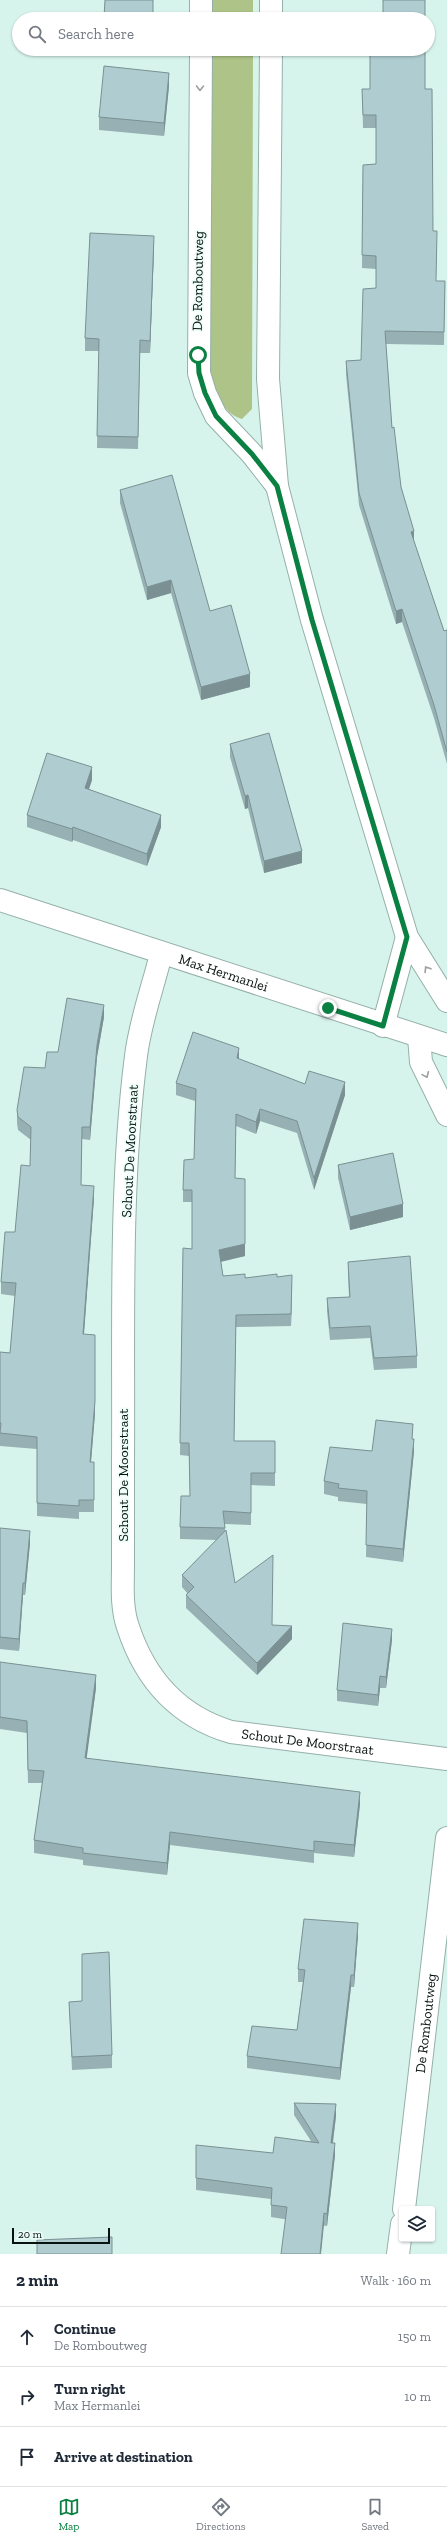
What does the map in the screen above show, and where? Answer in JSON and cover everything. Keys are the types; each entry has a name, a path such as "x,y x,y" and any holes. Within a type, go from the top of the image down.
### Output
{"street":[{"path":"201,0 201,12"},
{"path":"271,0 271,12"},
{"name":"De Romboutweg","path":"201,56 199,373 205,393 216,416 252,454 277,486"},
{"name":"De Romboutweg","path":"271,56 268,379 277,486 312,620 407,937 447,1001"},
{"name":"Max Hermanlei","path":"0,900 161,954 383,1026 447,1045"},
{"path":"383,1026 407,937"},
{"name":"Schout De Moorstraat","path":"161,954 136,1054 127,1180 123,1604 127,1625 144,1666 161,1690 184,1711 214,1727 231,1732 447,1759"},
{"path":"419,1037 420,1062 447,1114"},
{"name":"De Romboutweg","path":"404,2206 447,1838"},
{"path":"398,2254 400,2242"}],"green space":[{"path":"212,0 253,0 253,12 211,12"},
{"path":"211,56 253,56 252,409 242,419 229,412 220,400 210,371"}],"building":[{"path":"105,0 153,0 153,12 104,12"},
{"path":"383,0 425,0 425,12 383,12"},
{"path":"370,56 425,56 425,89 432,89 433,231 437,231 436,281 445,281 444,332 385,331 392,428 394,427 401,487 414,531 411,532 444,631 447,630 447,752 434,705 402,609 396,611 359,493 346,361 361,360 363,289 376,288 376,256 362,255 363,165 376,164 376,115 363,115 362,89 370,89"},
{"path":"104,66 169,73 164,123 99,117"},
{"path":"90,233 154,236 150,341 140,340 138,437 97,436 99,339 85,338"},
{"path":"172,475 210,611 231,605 250,674 201,687 171,580 147,587 120,490"},
{"path":"269,733 302,851 264,861 248,795 245,796 230,744"},
{"path":"47,753 92,767 85,788 161,815 147,854 73,827 72,829 27,815"},
{"path":"67,998 104,1005 97,1045 90,1127 82,1127 81,1185 94,1186 83,1334 95,1335 95,1401 90,1462 94,1462 94,1500 79,1500 79,1506 37,1503 37,1437 0,1433 0,1352 10,1353 16,1283 1,1282 5,1232 15,1232 21,1165 30,1166 31,1127 18,1117 17,1110 24,1067 45,1068 47,1052 58,1052"},
{"path":"193,1032 239,1048 237,1058 305,1084 309,1071 345,1082 314,1178 297,1121 260,1109 256,1122 236,1114 235,1178 245,1179 245,1244 219,1250 223,1276 245,1274 245,1278 277,1274 277,1277 292,1275 291,1314 236,1315 234,1441 275,1441 275,1473 251,1473 251,1513 223,1511 225,1528 180,1527 181,1496 190,1496 189,1443 180,1443 183,1248 192,1249 192,1190 183,1190 184,1160 194,1159 196,1089 176,1083"},
{"path":"393,1153 403,1204 350,1217 338,1165"},
{"path":"410,1256 417,1356 374,1358 370,1326 330,1328 327,1298 350,1297 348,1262"},
{"path":"376,1420 413,1424 412,1439 414,1439 403,1549 366,1545 367,1491 338,1488 339,1484 324,1481 330,1447 372,1451"},
{"path":"0,1528 30,1531 25,1583 23,1583 19,1639 0,1637"},
{"path":"226,1530 235,1583 273,1555 272,1625 292,1626 257,1663 186,1595 194,1587 182,1575"},
{"path":"343,1623 392,1629 386,1677 380,1676 378,1695 337,1690"},
{"path":"0,1662 96,1675 85,1758 360,1792 354,1845 314,1841 314,1851 170,1832 167,1863 83,1853 83,1848 34,1840 44,1771 28,1770 27,1721 0,1717"},
{"path":"304,1919 358,1923 354,1975 351,1975 340,2068 247,2056 252,2026 297,2030 305,1970 298,1969"},
{"path":"109,1952 112,2055 72,2057 69,2002 82,2001 82,1954"},
{"path":"294,2103 336,2104 331,2143 335,2143 327,2214 324,2213 320,2254 281,2254 287,2207 271,2205 272,2188 196,2178 196,2145 273,2153 275,2137 319,2143"},
{"path":"112,2237 112,2254 37,2254 37,2240"}],"route":[{"path":"198,355 199,373 205,393 216,416 252,454 277,486 312,620 407,937 383,1026 328,1008"}]}
